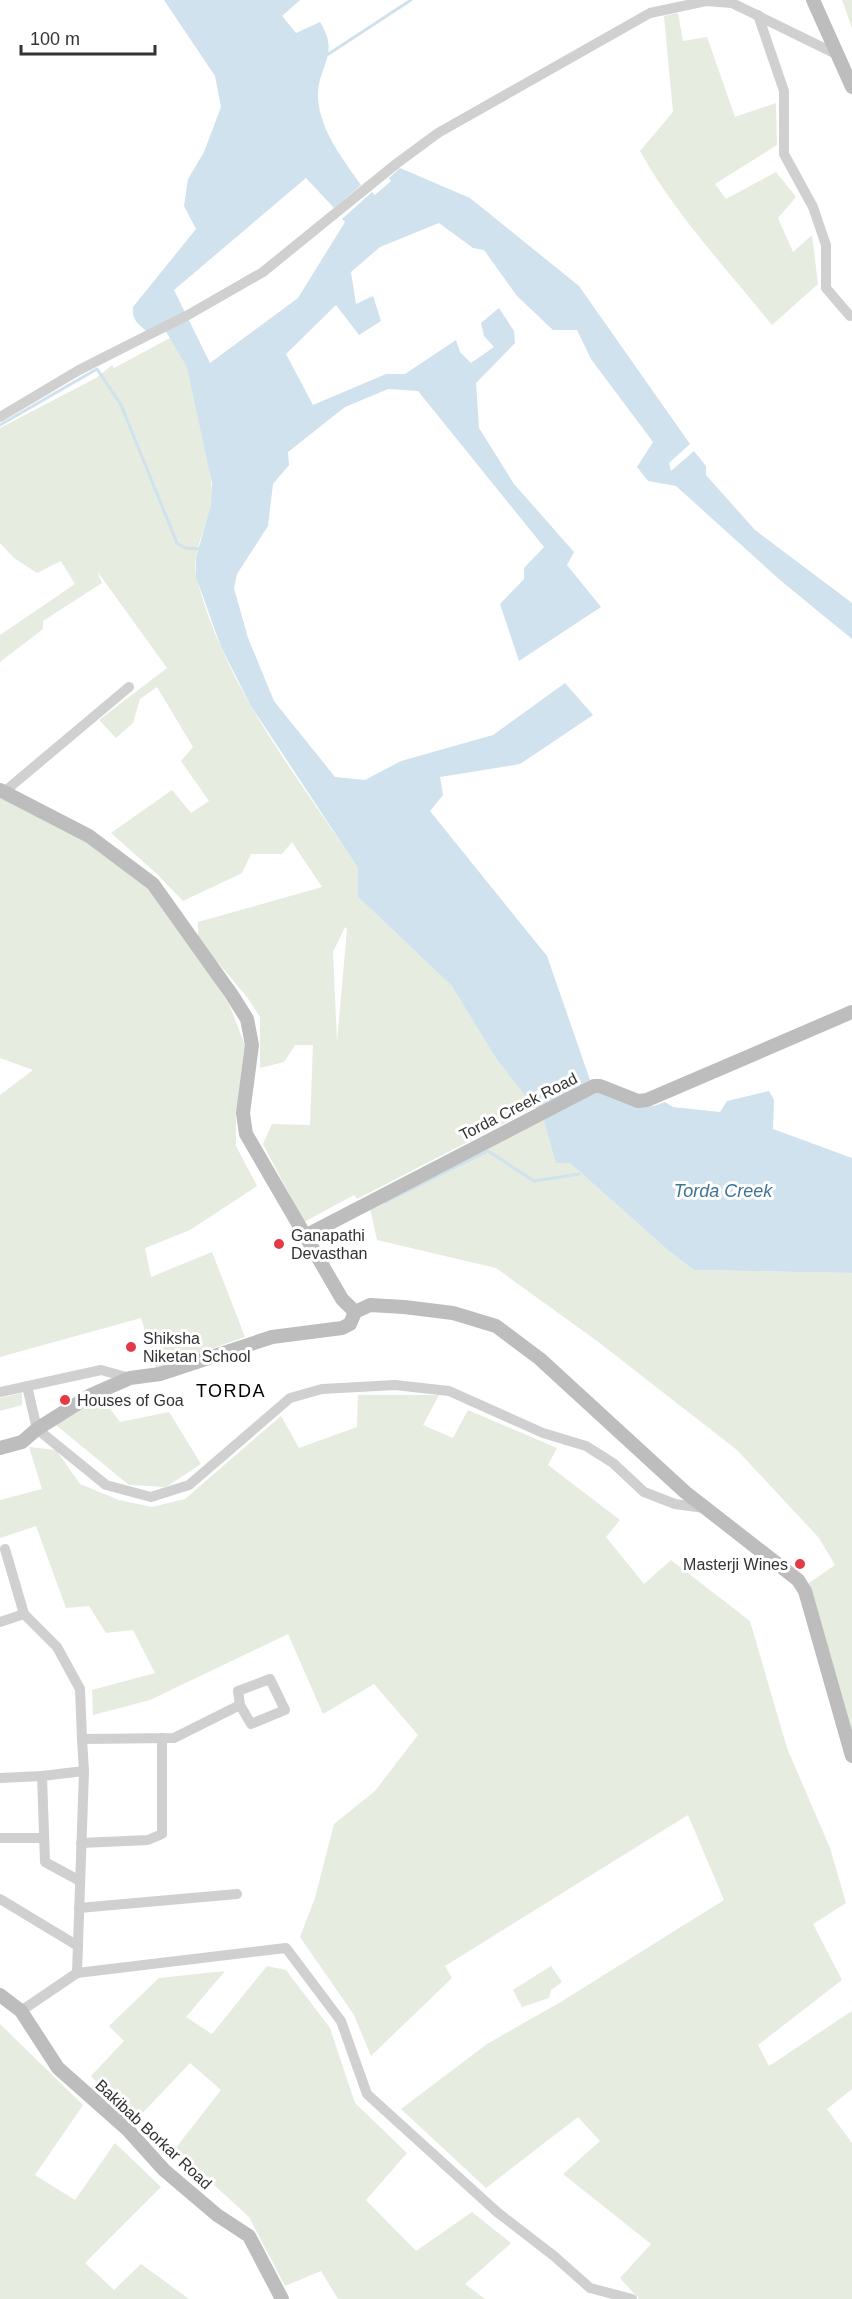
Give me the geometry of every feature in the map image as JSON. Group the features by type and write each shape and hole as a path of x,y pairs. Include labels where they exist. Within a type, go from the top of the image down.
{"street":[{"path":"813,0 852,87"},
{"path":"0,417 79,370 188,315 263,272 396,164 438,133 650,13 706,1 732,3 836,54"},
{"path":"758,15 784,91 784,154 813,207 826,245 826,288 850,316"},
{"path":"129,687 2,791 89,836 153,884 232,995 247,1019 252,1045 243,1113 246,1134 342,1299 355,1312"},
{"name":"Torda Creek Road","path":"305,1236 576,1094 600,1086 638,1101 647,1100 852,1012"},
{"path":"0,1448 22,1442 37,1429 92,1395 130,1378 160,1374 272,1337 342,1328 350,1324 355,1312 370,1305 453,1313 496,1326 540,1359 704,1508 798,1580 805,1590 852,1756"},
{"path":"0,1392 101,1370 130,1378"},
{"path":"27,1386 37,1429 106,1485 151,1497 189,1485 290,1398 322,1389 395,1385 449,1391 543,1433 586,1446 614,1463 644,1492 675,1504 704,1508"},
{"path":"5,1549 24,1614 57,1647 80,1689 84,1771 77,1973"},
{"path":"0,1622 24,1614"},
{"path":"270,1679 285,1710 252,1724 240,1705 238,1691 270,1679"},
{"path":"82,1739 174,1738 240,1705"},
{"path":"81,1843 148,1840 162,1834 162,1738"},
{"path":"0,1778 84,1771"},
{"path":"42,1776 45,1862 80,1881"},
{"path":"0,1838 44,1838"},
{"path":"79,1908 237,1894"},
{"path":"0,1899 78,1946"},
{"path":"21,2011 77,1973 286,1947 341,2021 367,2094 497,2212 554,2256 590,2288 632,2299"},
{"name":"Bakibab Borkar Road","path":"0,1995 21,2011 58,2068 128,2130 164,2170 217,2215 249,2236 282,2299"}],"shaded area":[{"path":"842,0 852,0 852,28"},
{"path":"678,13 683,41 707,37 735,117 776,103 777,145 715,184 726,199 776,172 796,197 778,218 793,252 812,235 818,284 772,325 685,219 640,151 673,112 664,16"},
{"path":"170,338 183,357 200,417 212,492 209,513 197,550 195,569 209,618 225,656 265,730 358,868 358,897 451,985 497,1060 536,1107 357,1199 354,1195 304,1222 263,1144 272,1124 310,1125 313,1045 295,1045 284,1062 260,1068 260,1017 247,997 198,939 198,922 322,887 292,842 282,854 251,854 242,873 183,901 111,833 172,790 191,813 209,801 181,761 193,747 157,687 140,699 133,723 116,738 99,720 167,668 97,571 102,583 43,621 43,629 0,662 0,635 75,584 61,561 37,573 14,558 0,543 0,428 96,378 112,365 114,368","holes":["345,927 347,929 337,1042 333,952"]},
{"path":"0,798 83,840 149,884 229,1004 247,1050 236,1118 236,1146 257,1186 190,1230 145,1248 151,1277 212,1252 245,1337 156,1368 141,1318 0,1357 0,1095 33,1070 0,1058"},
{"path":"543,1117 570,1163 670,1252 694,1270 852,1273 852,1753 809,1583 835,1565 819,1538 737,1450 597,1341 496,1268 377,1240 370,1208"},
{"path":"22,1393 22,1405 0,1411 0,1398"},
{"path":"358,1395 439,1395 423,1425 453,1438 468,1410 557,1448 548,1465 620,1520 606,1537 644,1584 671,1560 750,1621 787,1748 830,1848 846,1903 813,1924 842,1980 758,2045 769,2066 852,2011 852,2089 827,2109 852,2143 852,2299 639,2299 620,2278 651,2244 563,2174 600,2141 578,2117 486,2188 401,2109 487,2044 559,2003 724,1900 688,1815 445,1966 452,1978 371,2056 354,2015 300,1937 315,1898 334,1824 375,1791 418,1735 374,1684 323,1714 288,1634 150,1700 93,1715 92,1690 155,1673 133,1630 106,1633 89,1606 66,1608 36,1526 0,1538 0,1500 42,1489 29,1447 56,1450 80,1484 119,1500 152,1507 185,1499 281,1416 299,1448 357,1427"},
{"path":"102,1398 120,1422 169,1412 201,1464 166,1487 129,1485 51,1421"},
{"path":"267,1966 286,1970 330,2028 355,2103 407,2153 366,2200 416,2251 472,2212 511,2243 465,2284 485,2299 338,2299 321,2271 285,2286 249,2217 175,2149 221,2090 190,2063 134,2122 91,2076 124,2041 109,2026 159,1978 225,1971 186,2017 212,2034"},
{"path":"551,1966 562,1982 551,1990 549,1998 522,2007 513,1990"},
{"path":"0,2024 83,2105 35,2175 75,2200 115,2143 161,2187 85,2263 114,2290 141,2264 189,2299 0,2299"}],"water":[{"name":"Torda Creek","path":"164,0 300,0 282,16 296,33 320,22 326,33 328,52 319,87 320,110 323,122 340,155 361,185 334,208 306,178 174,290 210,363 298,298 345,222 342,219 372,192 375,195 391,181 389,178 400,168 470,198 579,286 690,444 669,463 671,471 694,451 706,466 706,475 755,530 852,603 852,639 780,580 676,486 648,481 637,467 653,442 591,359 577,330 553,330 517,296 484,250 473,248 439,223 380,247 351,272 356,304 373,296 381,321 359,335 336,305 286,354 313,405 386,374 405,374 456,340 460,352 471,363 494,347 484,336 481,323 499,308 514,331 515,343 476,383 479,428 514,484 574,552 567,565 601,607 519,661 500,604 524,579 524,568 544,547 418,391 388,389 345,407 288,452 289,465 273,484 268,526 237,574 234,588 248,638 274,701 335,777 365,780 401,761 493,735 565,683 593,715 520,764 440,777 443,795 430,811 547,956 590,1080 572,1091 601,1091 637,1107 653,1106 665,1102 673,1107 720,1112 727,1101 769,1091 774,1100 773,1129 852,1158 852,1273 694,1270 670,1252 570,1163 556,1163 543,1117 497,1060 451,985 358,897 358,868 251,706 221,647 196,577 196,557 211,505 212,483 187,367 162,325 146,331 133,315 133,307 196,229 184,206 188,179 204,152 221,107 215,76"}],"waterway":[{"path":"327,55 411,0"},
{"path":"0,425 97,369 121,405 177,543 185,548 200,549"},
{"path":"385,1202 488,1151 534,1181 579,1174"}],"place":[{"name":"Ganapathi Devasthan","path":"279,1244"},
{"name":"Shiksha Niketan School","path":"131,1347"},
{"name":"Houses of Goa","path":"65,1400"},
{"name":"Masterji Wines","path":"800,1564"}],"district":[{"name":"TORDA","path":"231,1391"}]}
